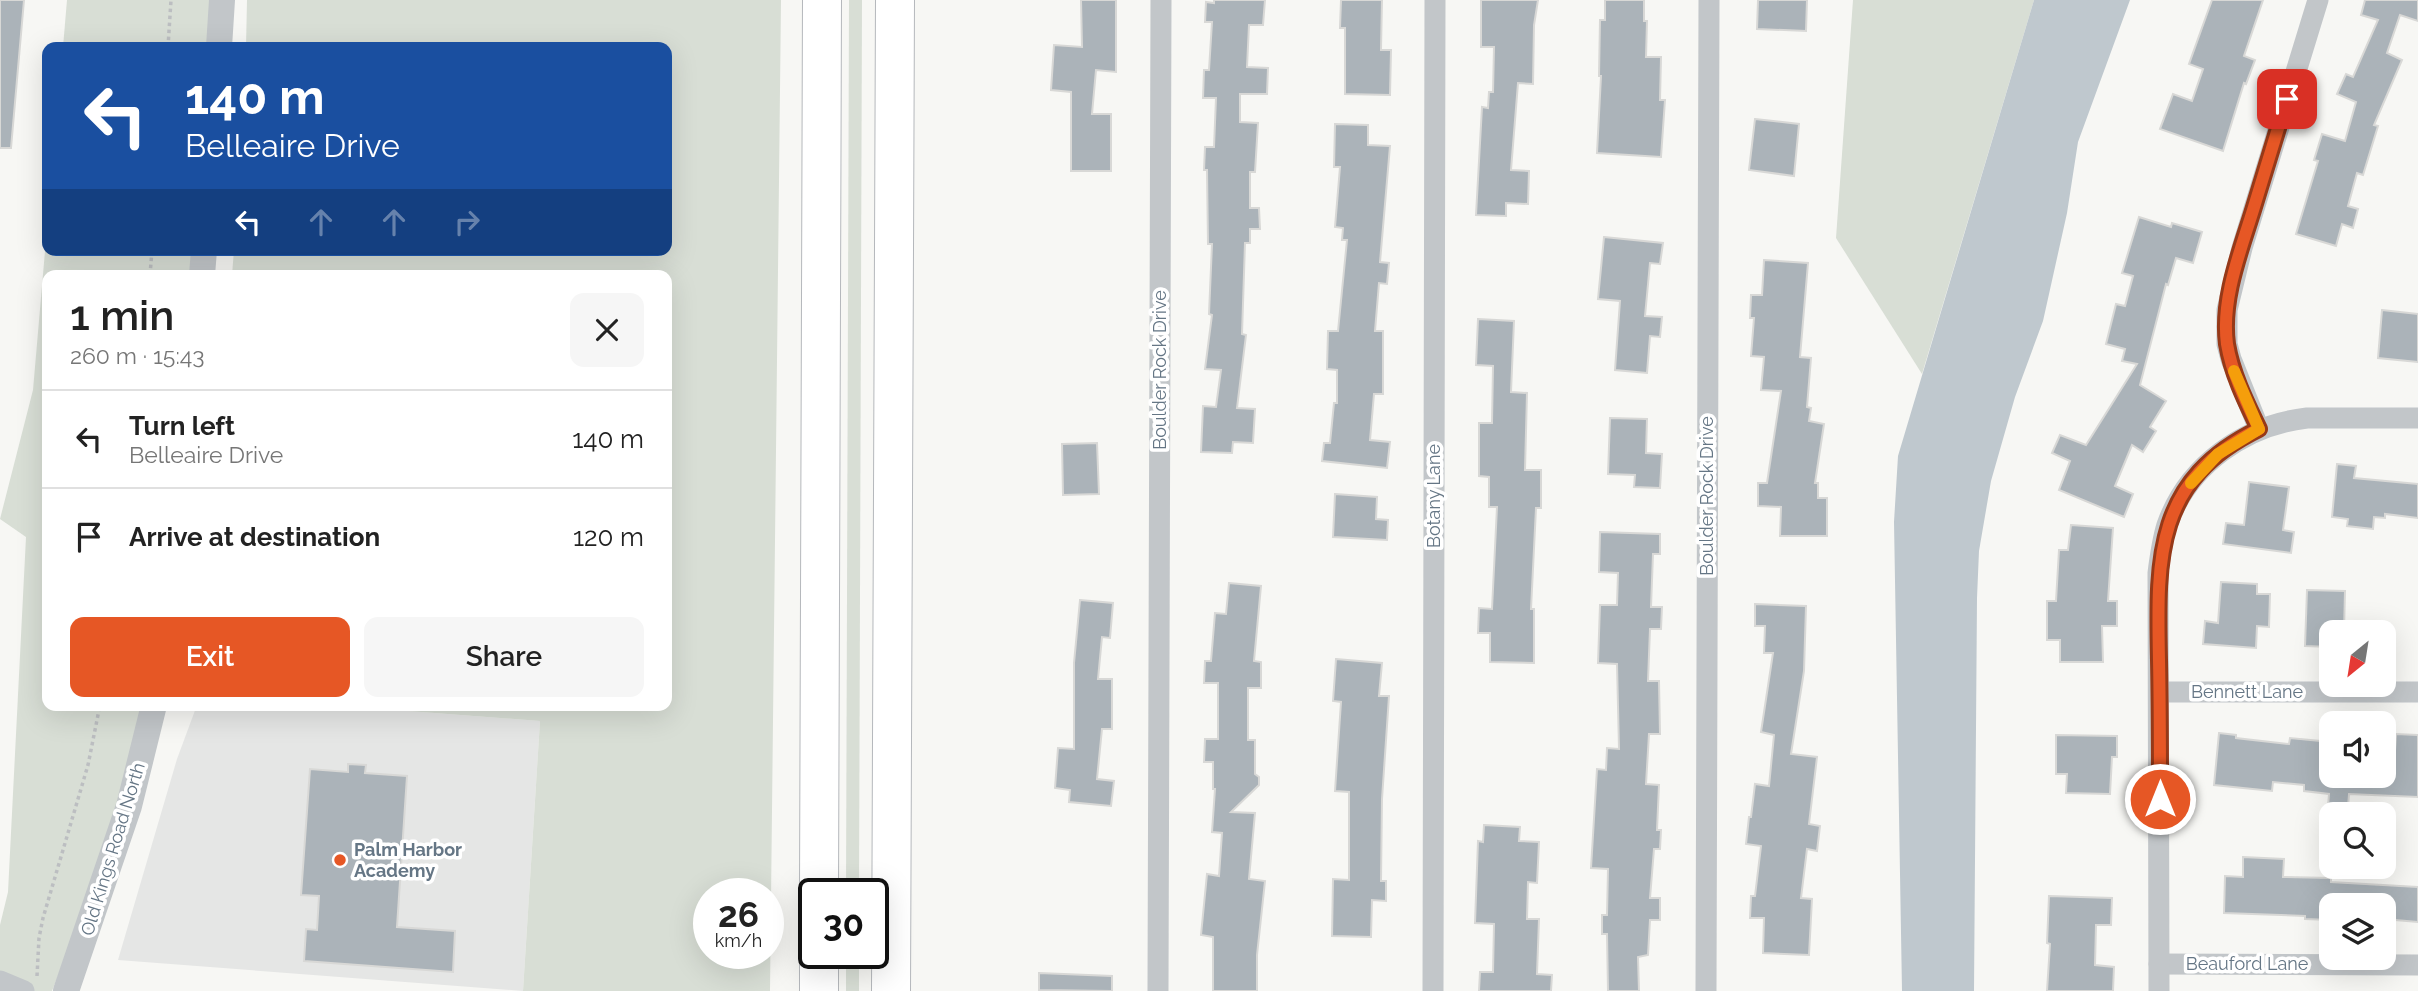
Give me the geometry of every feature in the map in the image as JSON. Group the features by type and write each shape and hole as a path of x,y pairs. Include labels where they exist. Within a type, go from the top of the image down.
{"highway":[{"path":"819,878 822,0"},
{"path":"891,991 895,0"},
{"path":"818,991 819,969"}],"street":[{"path":"219,42 222,0"},
{"name":"Boulder Rock Drive","path":"1158,991 1161,0"},
{"name":"Botany Lane","path":"1433,991 1435,0"},
{"name":"Boulder Rock Drive","path":"1706,991 1709,0"},
{"path":"2259,429 2241,390 2231,359 2227,310 2238,261 2318,0"},
{"path":"2159,991 2158,573 2167,525 2176,505 2203,467 2232,444 2259,429 2306,418 2418,418"},
{"name":"Bennett Lane","path":"2159,692 2418,692"},
{"name":"Old Kings Road North","path":"66,991 129,806 153,711"},
{"name":"Beauford Lane","path":"2159,964 2418,965"},
{"path":"0,981 24,991"}],"path":[{"path":"168,42 172,0"},
{"path":"38,972 39,938 43,918 88,765 99,711"}],"shaded area":[{"path":"67,0 212,0 208,42 63,42"},
{"path":"247,0 781,0 771,878 693,878 693,969 770,969 770,991 523,991 540,721 408,711 672,711 672,270 232,270 234,256 672,256 672,42 246,42"},
{"path":"849,0 862,0 859,878 846,878"},
{"path":"1853,0 2034,0 1922,374 1836,238"},
{"path":"2034,0 2130,0 2078,142 2067,213 2043,321 2015,397 1991,481 1979,551 1974,991 1902,991 1894,522 1898,456"},
{"path":"45,256 193,256 191,270 43,270"},
{"path":"42,286 42,711 143,711 123,791 52,991 0,991 0,925 8,892 26,537 0,519 33,390"},
{"name":"Palm Harbor Academy","path":"195,711 408,711 540,721 523,991 118,960 177,759"},
{"path":"846,969 859,969 859,991 846,991"}],"building":[{"path":"0,0 24,0 11,148 0,148"},
{"path":"1081,0 1116,0 1116,72 1096,70 1092,114 1111,114 1111,171 1071,171 1071,92 1051,90 1054,45 1082,47"},
{"path":"1214,0 1265,0 1263,25 1249,25 1247,67 1268,68 1267,94 1240,94 1240,122 1258,123 1255,172 1250,172 1250,208 1259,208 1260,229 1250,229 1250,243 1245,243 1242,334 1246,335 1237,408 1255,409 1253,443 1233,442 1232,453 1201,452 1203,406 1216,407 1221,370 1205,369 1212,315 1209,314 1212,244 1208,244 1207,170 1204,170 1205,147 1214,147 1216,98 1203,98 1204,70 1209,70 1212,22 1205,22 1206,2 1214,3"},
{"path":"1341,0 1382,0 1381,50 1391,50 1390,95 1345,94 1345,28 1340,28"},
{"path":"1481,0 1538,0 1534,25 1533,84 1518,83 1511,170 1529,171 1528,204 1506,203 1506,216 1476,215 1482,107 1488,108 1489,92 1493,92 1494,47 1481,47"},
{"path":"1605,0 1644,0 1644,21 1647,21 1646,57 1661,57 1660,100 1665,100 1661,157 1597,153 1601,76 1600,20 1605,20"},
{"path":"1758,0 1807,0 1806,31 1757,29"},
{"path":"2212,0 2263,0 2244,56 2255,60 2246,84 2244,83 2223,151 2160,129 2173,94 2192,101 2203,69 2189,64"},
{"path":"2365,0 2418,0 2418,21 2400,15 2387,53 2402,60 2374,125 2378,126 2363,175 2357,173 2348,206 2358,209 2353,228 2342,224 2336,246 2296,234 2318,161 2314,160 2322,134 2345,141 2356,102 2337,94 2346,74 2353,77 2378,20 2361,15"},
{"path":"1755,119 1799,124 1794,176 1749,170"},
{"path":"1335,124 1368,125 1368,145 1390,146 1380,262 1389,263 1387,284 1379,283 1375,331 1383,331 1383,394 1374,394 1370,440 1390,442 1387,468 1322,461 1324,443 1330,443 1334,403 1337,403 1337,370 1327,369 1328,331 1338,331 1347,240 1342,240 1343,228 1335,227 1340,167 1334,167"},
{"path":"2139,217 2171,227 2172,223 2202,232 2193,263 2176,258 2168,285 2166,284 2140,385 2166,401 2150,427 2156,431 2143,452 2132,445 2115,486 2133,494 2124,517 2059,490 2070,461 2052,453 2060,435 2086,445 2137,364 2122,361 2125,349 2106,344 2116,304 2125,306 2133,276 2122,273"},
{"path":"1604,237 1663,243 1660,264 1650,263 1645,316 1662,317 1660,337 1650,336 1647,373 1615,370 1620,301 1598,299"},
{"path":"1764,260 1808,263 1800,357 1811,358 1807,407 1811,408 1809,421 1824,424 1815,483 1818,483 1818,498 1827,498 1827,536 1780,536 1781,507 1758,506 1758,483 1767,483 1781,391 1761,390 1764,357 1751,356 1754,318 1750,318 1751,295 1762,295"},
{"path":"2382,310 2418,314 2418,362 2378,358"},
{"path":"1478,319 1514,321 1511,392 1527,393 1525,470 1541,470 1541,508 1536,508 1531,609 1534,609 1534,663 1490,662 1490,633 1478,633 1479,608 1492,609 1497,507 1489,507 1489,477 1479,476 1479,423 1492,423 1493,366 1476,365"},
{"path":"1610,418 1647,419 1646,453 1662,454 1660,488 1634,487 1635,475 1608,474"},
{"path":"1097,443 1099,494 1063,495 1062,444"},
{"path":"2337,464 2356,466 2354,478 2418,484 2418,518 2385,514 2385,518 2374,517 2373,529 2347,526 2348,519 2332,517"},
{"path":"2249,482 2289,487 2283,530 2294,532 2291,553 2223,544 2226,523 2244,525"},
{"path":"1335,494 1377,497 1376,519 1388,520 1387,540 1333,537"},
{"path":"2071,525 2113,528 2108,601 2117,601 2117,626 2102,626 2103,662 2060,662 2060,640 2047,640 2047,601 2056,601 2059,550 2068,550"},
{"path":"1600,532 1660,534 1660,554 1653,554 1651,607 1662,607 1661,629 1650,629 1648,681 1659,681 1660,734 1649,734 1646,784 1659,785 1657,830 1661,830 1660,849 1654,849 1650,898 1660,898 1660,920 1650,920 1648,955 1638,957 1639,991 1608,991 1607,934 1602,934 1602,915 1607,915 1608,869 1591,868 1597,769 1606,770 1607,748 1619,749 1617,664 1598,663 1600,605 1617,605 1618,573 1599,572"},
{"path":"2221,582 2257,584 2257,594 2270,594 2269,627 2257,626 2256,648 2203,644 2205,621 2218,623"},
{"path":"1229,583 1261,586 1254,661 1261,662 1261,688 1248,688 1248,740 1255,740 1255,774 1259,777 1259,785 1231,812 1255,813 1249,879 1265,881 1257,955 1257,991 1213,991 1213,937 1201,935 1207,874 1219,876 1222,833 1212,832 1215,789 1213,762 1204,762 1205,739 1218,739 1218,683 1204,683 1205,661 1211,661 1215,613 1226,614"},
{"path":"2307,590 2345,591 2344,620 2319,620 2319,647 2305,646"},
{"path":"1080,600 1113,603 1110,638 1102,637 1098,679 1112,679 1112,729 1102,729 1097,779 1114,781 1111,806 1069,802 1070,790 1055,788 1058,748 1074,749 1074,663"},
{"path":"1755,604 1806,606 1804,671 1791,754 1817,757 1809,824 1820,826 1817,851 1807,849 1801,898 1812,899 1809,955 1763,953 1764,918 1750,918 1751,896 1755,896 1761,846 1746,844 1749,817 1755,784 1769,786 1774,735 1761,732 1773,653 1764,653 1765,626 1755,626"},
{"path":"1336,659 1382,663 1379,696 1389,696 1382,799 1381,881 1386,881 1386,901 1372,900 1371,937 1332,936 1333,879 1349,880 1349,792 1335,791 1341,702 1333,701"},
{"path":"2219,733 2236,735 2236,738 2289,744 2290,738 2319,741 2319,788 2396,788 2396,734 2418,735 2418,797 2349,794 2348,802 2328,802 2329,794 2304,791 2304,785 2273,782 2272,791 2214,785"},
{"path":"2056,735 2117,736 2117,757 2112,757 2110,794 2066,793 2067,774 2056,774"},
{"path":"348,764 366,765 365,773 407,776 397,927 455,931 453,972 304,961 306,929 317,930 319,896 301,895 310,769 348,772"},
{"path":"1484,825 1520,827 1519,841 1539,842 1537,883 1528,882 1527,919 1539,919 1537,974 1552,975 1551,991 1479,991 1480,972 1493,972 1494,924 1475,923 1478,841 1483,842"},
{"path":"2243,857 2284,859 2283,877 2418,887 2418,922 2396,920 2396,893 2319,893 2319,920 2305,919 2305,916 2224,913 2225,876 2243,877"},
{"path":"2049,896 2112,898 2111,925 2096,925 2095,965 2114,967 2113,991 2047,991"},
{"path":"1039,973 1112,976 1112,991 1039,990"}],"slow traffic":[{"path":"2191,483 2203,467 2218,454 2259,429 2234,371"}],"place":[{"name":"Palm Harbor Academy","path":"340,860"}],"route":[{"path":"2160,799 2158,573 2161,552 2167,525 2176,505 2203,467 2232,444 2259,429 2241,390 2231,359 2227,344 2227,310 2234,274 2287,99"}]}
